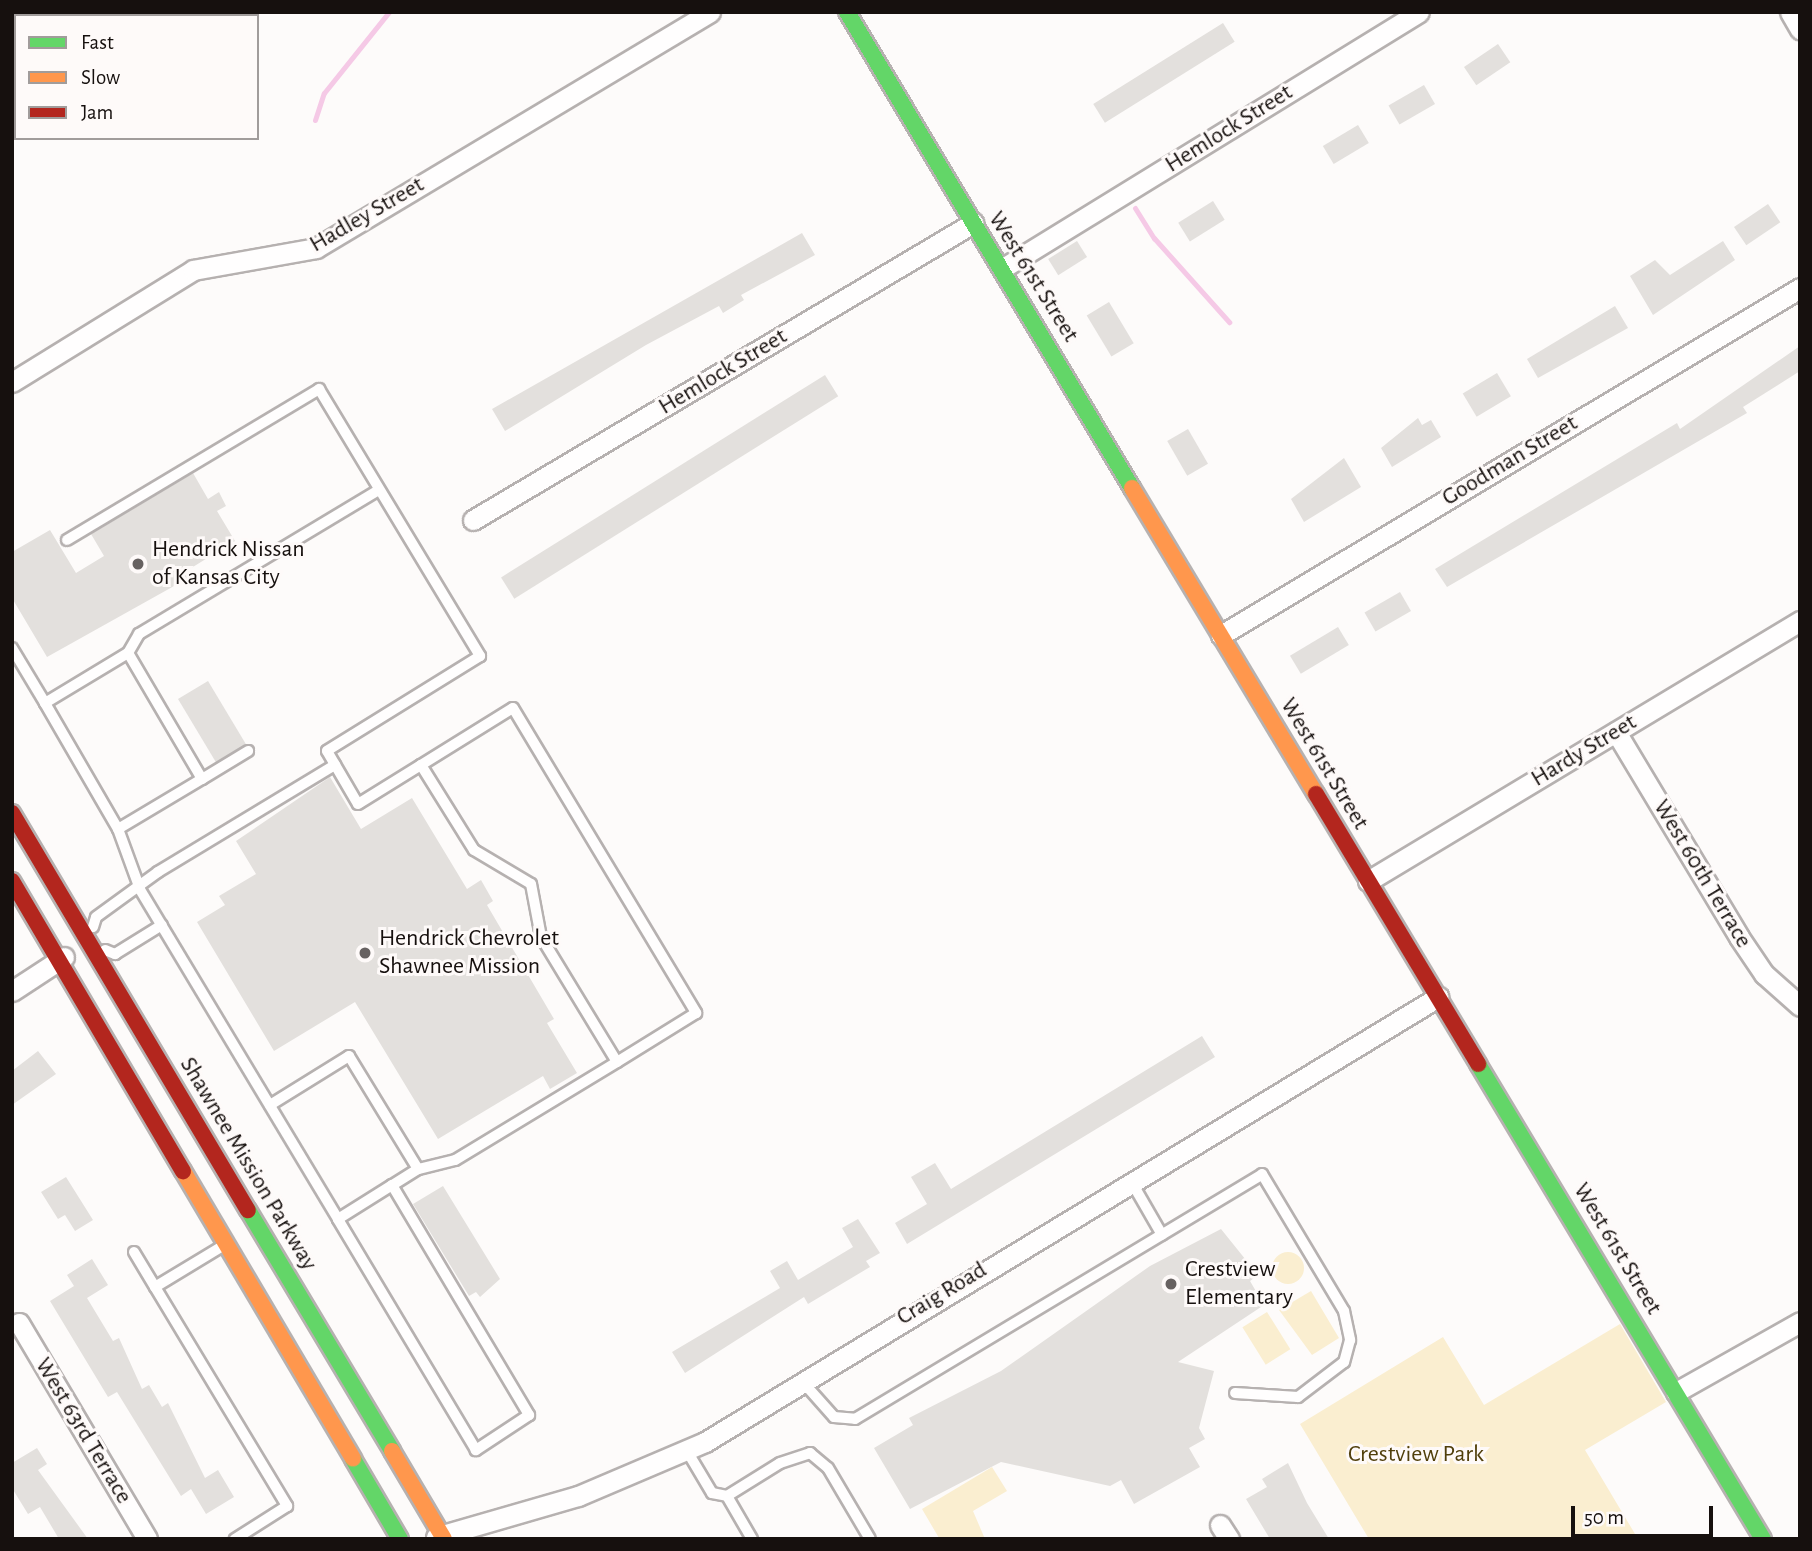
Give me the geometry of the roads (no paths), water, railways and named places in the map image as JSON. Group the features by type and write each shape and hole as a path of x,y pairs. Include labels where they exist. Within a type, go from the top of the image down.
{"main road":[{"name":"West 61st Street","path":"847,12 1763,1539"},
{"name":"Shawnee Mission Parkway","path":"12,813 437,1538"},
{"path":"12,881 400,1539"}],"street":[{"name":"Hadley Street","path":"12,382 193,270 316,248 710,12"},
{"name":"Hemlock Street","path":"1003,268 1419,12"},
{"path":"1790,12 1800,29"},
{"name":"Hemlock Street","path":"473,520 972,223"},
{"name":"Goodman Street","path":"1222,635 1800,288"},
{"name":"Hardy Street","path":"1368,881 1800,621"},
{"name":"West 60th Terrace","path":"1616,732 1739,937 1764,974 1800,1006"},
{"path":"12,991 90,943"},
{"name":"Craig Road","path":"437,1538 578,1496 687,1451 1438,997"},
{"path":"1676,1392 1800,1322"},
{"name":"West 63rd Terrace","path":"19,1323 148,1539"}],"lane":[{"path":"67,540 319,389 480,656 327,751 358,804 513,708 696,1013 455,1160 418,1169 338,1219"},
{"path":"45,703 128,653 139,634 380,490"},
{"path":"12,648 118,829 140,889 476,1450 529,1415 392,1185"},
{"path":"128,653 202,779"},
{"path":"118,829 248,751"},
{"path":"162,925 115,954 90,943 96,917 335,765"},
{"path":"421,765 474,849 531,884 541,937 617,1062"},
{"path":"270,1105 349,1056 418,1169"},
{"path":"801,1381 834,1417 855,1419 1262,1174 1344,1311 1350,1340 1344,1362 1329,1378 1298,1397 1235,1393"},
{"path":"1131,1181 1162,1235"},
{"path":"155,1287 227,1243"},
{"path":"134,1252 287,1506 235,1539"},
{"path":"687,1451 712,1493 727,1496 780,1462 810,1453 828,1468 870,1539"},
{"path":"727,1496 752,1539"}],"waterway":[{"path":"315,120 324,93 389,12"},
{"path":"1135,208 1154,238 1229,322"}],"place":[{"name":"Hendrick Nissan of Kansas City","path":"138,564"},
{"name":"Hendrick Chevrolet Shawnee Mission","path":"365,953"},
{"name":"Crestview Elementary","path":"1171,1284"}],"park label":[{"name":"Crestview Park","path":"1416,1455"}]}
